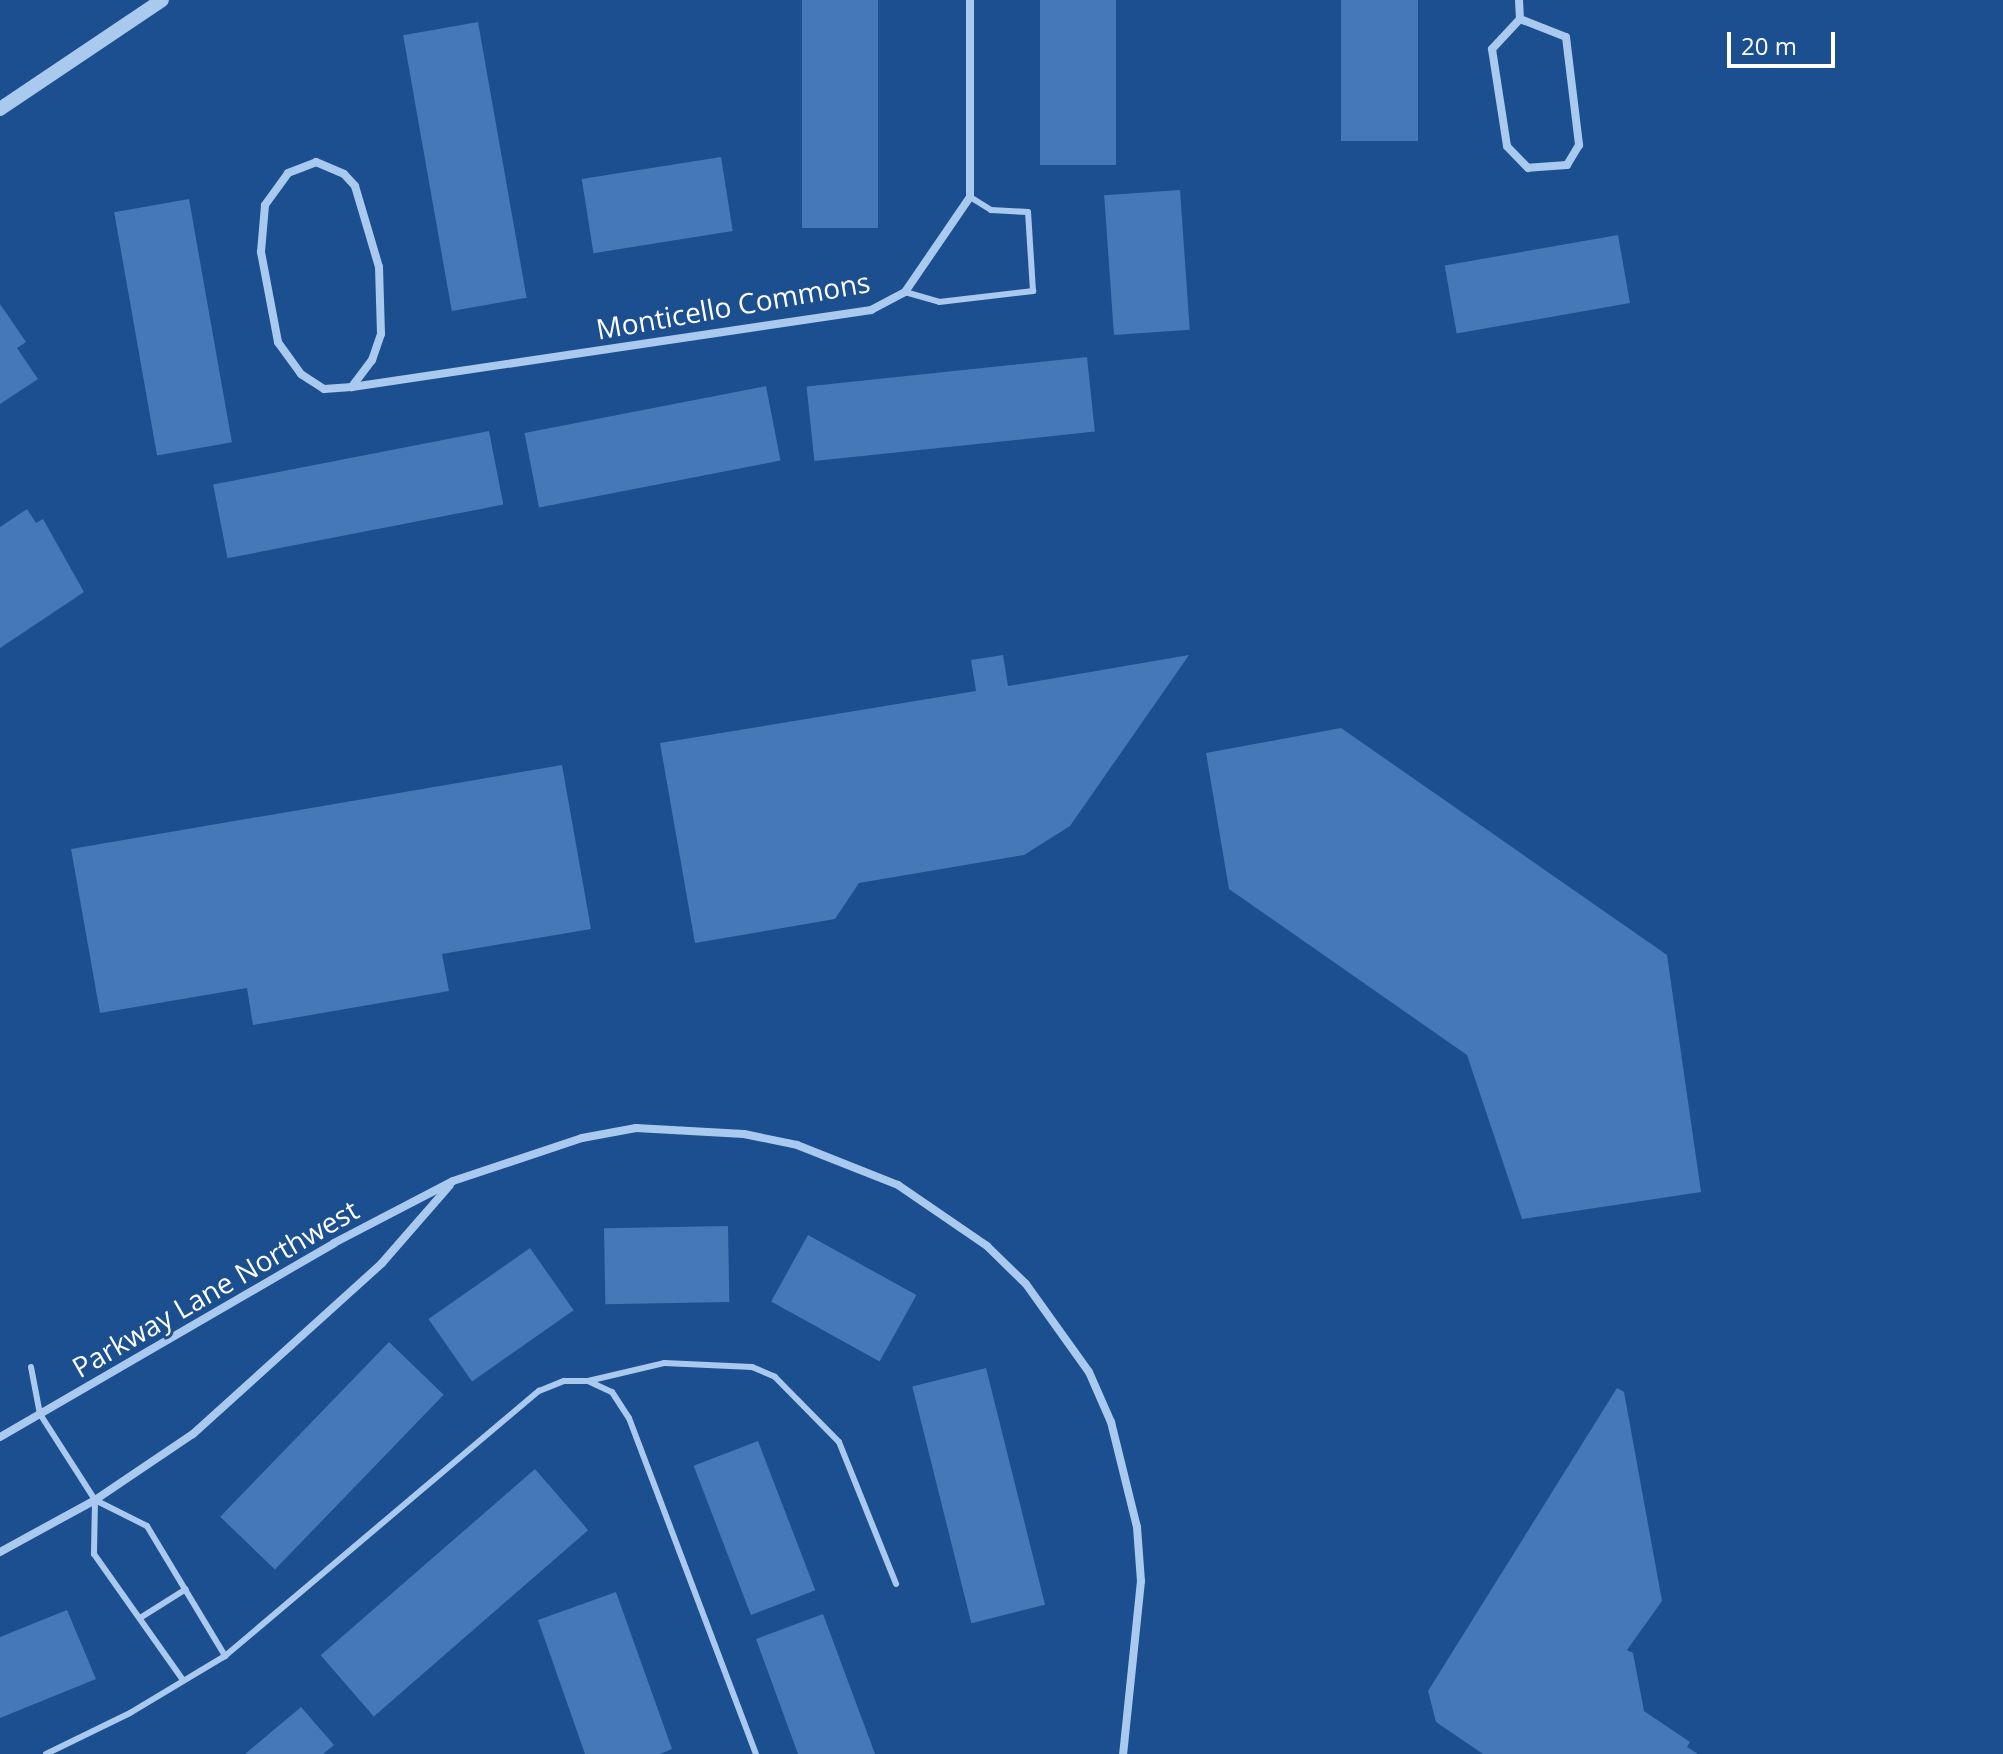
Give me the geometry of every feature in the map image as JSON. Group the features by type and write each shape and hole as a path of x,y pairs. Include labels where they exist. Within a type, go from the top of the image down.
{"street":[{"path":"0,109 162,0"},
{"path":"970,0 970,197"},
{"path":"1519,0 1520,19 1492,49 1507,146 1528,168 1567,165 1579,145 1566,37 1520,19"},
{"name":"Monticello Commons","path":"352,387 372,360 381,334 379,267 355,186 344,174 316,162 288,173 265,205 261,252 278,342 301,374 324,389 352,387 871,310 905,292 970,197"},
{"name":"Parkway Lane Northwest","path":"0,1437 334,1243 453,1181 582,1138 636,1128 744,1134 810,1149 898,1185 987,1246 1026,1284 1089,1372 1127,1474 1141,1581 1123,1754"},
{"name":"Parkway Lane Northwest","path":"0,1552 95,1500 193,1434 382,1263 453,1181"}],"lane":[{"path":"905,292 939,302 1033,291 1028,212 991,210 970,197"},
{"path":"46,1754 130,1713 225,1656 317,1584 539,1391 564,1381 588,1381 664,1363 752,1367 775,1377 839,1442 896,1584"},
{"path":"31,1367 40,1414 95,1500 147,1526 225,1656"},
{"path":"588,1381 612,1392 629,1418 756,1754"},
{"path":"95,1500 94,1554 183,1680"},
{"path":"140,1618 186,1589"}],"building":[{"path":"802,0 878,0 878,228 802,228"},
{"path":"1040,0 1116,0 1116,165 1040,165"},
{"path":"1341,0 1418,0 1418,141 1341,141"},
{"path":"478,22 527,298 452,311 403,35"},
{"path":"721,157 733,231 593,253 582,179"},
{"path":"1180,190 1190,330 1114,335 1104,195"},
{"path":"189,199 232,442 157,455 114,212"},
{"path":"1618,235 1630,303 1457,334 1445,266"},
{"path":"0,304 26,342 17,348 38,379 0,404"},
{"path":"1087,357 1095,432 814,461 807,386"},
{"path":"766,386 781,461 539,508 525,433"},
{"path":"489,431 503,505 227,558 213,485"},
{"path":"27,509 36,523 43,519 84,592 0,648 0,527"},
{"path":"1003,655 1008,686 1189,655 1070,826 1024,855 859,883 835,919 695,943 660,743 976,691 971,660"},
{"path":"1341,728 1667,955 1701,1192 1522,1219 1467,1055 1229,889 1206,753"},
{"path":"562,765 591,929 442,954 449,991 253,1025 247,988 100,1013 71,849"},
{"path":"728,1226 729,1302 605,1304 604,1228"},
{"path":"808,1235 916,1295 880,1362 771,1301"},
{"path":"530,1248 574,1310 472,1381 428,1319"},
{"path":"389,1342 444,1395 275,1570 220,1517"},
{"path":"986,1368 1045,1605 971,1623 912,1386"},
{"path":"1617,1388 1624,1392 1662,1601 1627,1650 1633,1653 1644,1711 1690,1742 1687,1747 1698,1754 1483,1754 1436,1722 1428,1691"},
{"path":"758,1441 815,1590 751,1615 694,1466"},
{"path":"535,1469 588,1530 374,1716 321,1655"},
{"path":"616,1592 672,1749 660,1754 585,1754 538,1620"},
{"path":"67,1610 96,1679 0,1718 0,1637"},
{"path":"823,1614 875,1754 798,1754 756,1639"},
{"path":"301,1707 334,1745 323,1754 245,1754"}]}
